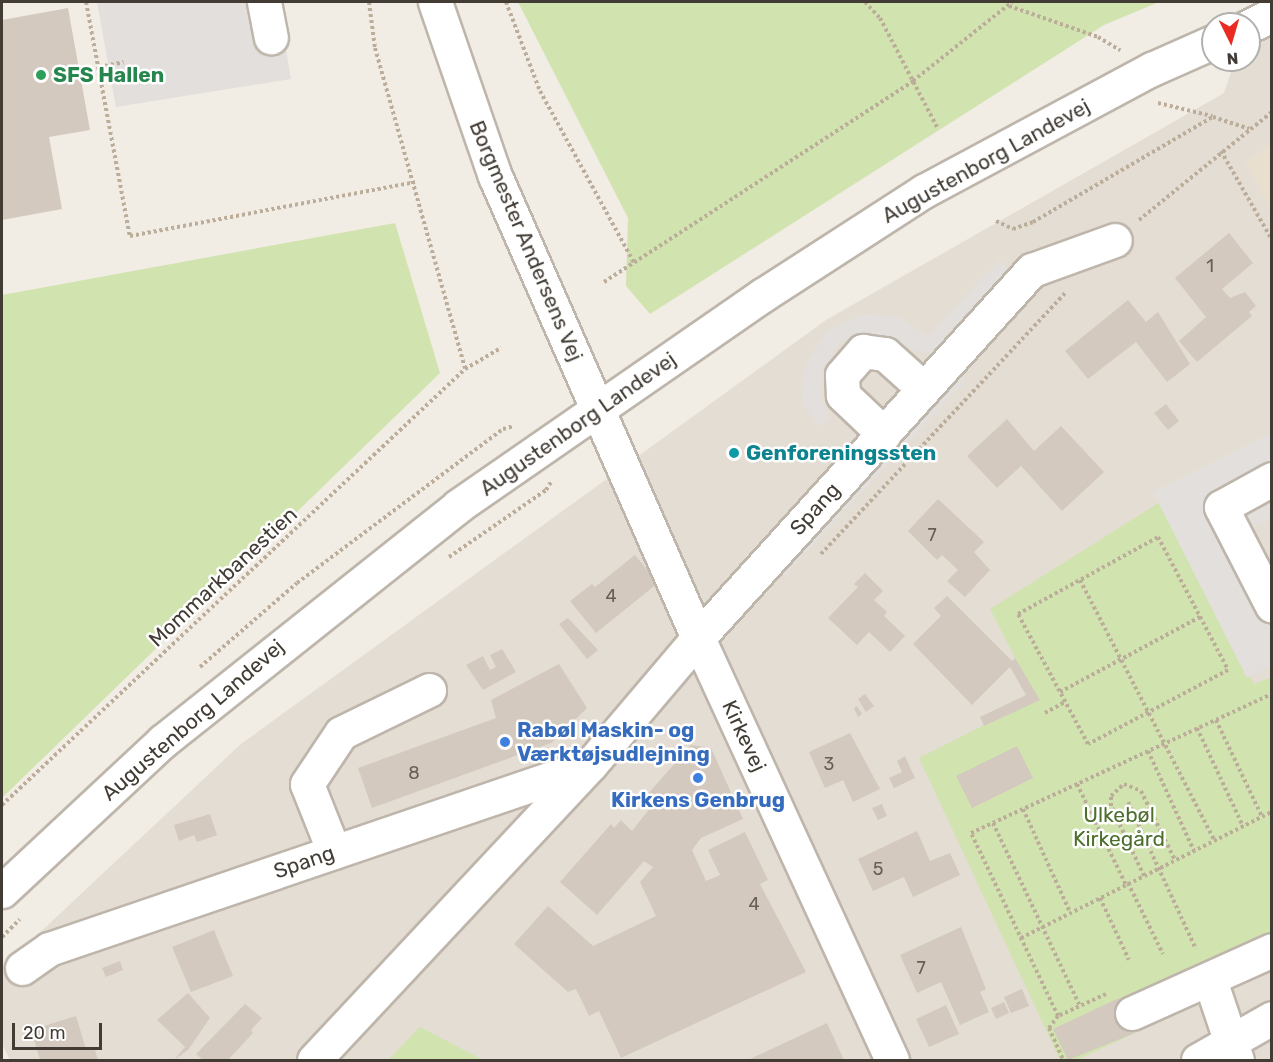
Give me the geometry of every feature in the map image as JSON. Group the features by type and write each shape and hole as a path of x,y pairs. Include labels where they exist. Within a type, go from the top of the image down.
{"street":[{"path":"264,2 271,37"},
{"name":"Borgmester Andersens Vej","path":"435,2 495,176 598,411"},
{"name":"Augustenborg Landevej","path":"2,891 163,741 304,625 458,506 762,295 924,191 1152,69 1201,47"},
{"name":"Spang","path":"314,1060 591,764 698,638 1032,270 1115,240"},
{"path":"884,434 843,395 842,375 863,351 885,354 924,389"},
{"name":"Kirkevej","path":"598,411 629,474 698,638 892,1060"},
{"path":"1272,478 1221,507 1272,606"},
{"path":"333,852 307,784 341,733 429,690"},
{"name":"Spang","path":"22,968 49,949 591,764"},
{"path":"1132,1013 1210,980 1272,950"},
{"path":"1210,980 1235,1052"},
{"path":"1197,1060 1235,1052 1272,1018"}],"path":[{"path":"86,2 130,237 415,182"},
{"path":"369,2 375,48 415,182 465,369"},
{"path":"506,2 540,91 634,263"},
{"path":"865,2 880,18 938,127"},
{"path":"604,282 913,81 1012,2"},
{"path":"1009,6 1098,37 1152,69"},
{"path":"99,67 124,62"},
{"path":"1156,103 1250,129"},
{"path":"1115,240 1221,151 1272,112"},
{"path":"996,221 1013,229 1033,222 1213,117"},
{"path":"1221,151 1272,240"},
{"path":"814,562 1075,283"},
{"name":"Mommarkbanestien","path":"2,805 465,369 501,348"},
{"path":"442,562 546,490 553,480"},
{"path":"1158,537 1228,670 1088,744 1018,614 1080,580 1158,537"},
{"path":"1080,580 1150,711 1214,840"},
{"path":"1060,692 1200,617"},
{"path":"1058,1016 971,833 1272,694"},
{"path":"1045,712 1065,702"},
{"path":"1216,720 1262,817"},
{"path":"1197,728 1243,826"},
{"path":"1148,751 1194,851"},
{"path":"1077,784 1163,954"},
{"path":"1144,876 1111,806 1111,796 1124,784 1141,791 1175,860"},
{"path":"1128,802 1210,980"},
{"path":"1023,809 1071,912"},
{"path":"1021,938 1272,812"},
{"path":"993,823 1080,1006"},
{"path":"1100,898 1128,960"},
{"path":"2,937 25,914"},
{"path":"1063,1060 1049,1028 1058,1016 1105,994 1124,996 1132,1013"}],"shaded area":[{"path":"97,2 278,2 291,79 116,107"},
{"path":"1254,2 1271,2 1271,1060 10,1060 2,1044 2,968 241,744 826,320 1224,93 1231,72 1261,72 1261,12 1251,12"},
{"path":"1271,143 1271,208 1245,163"},
{"path":"999,260 1020,283 953,358 912,350 891,337 866,335 840,343 823,368 820,394 829,419 818,427 802,401 805,365 827,331 864,314 901,318 928,337"},
{"path":"948,363 966,380 785,575 767,561"},
{"path":"1271,433 1271,518 1251,528 1271,570 1271,666 1247,678 1153,492"}],"green space":[{"path":"518,2 1159,2 1104,25 650,314 626,286 628,218"},
{"path":"395,223 440,373 2,798 2,295"},
{"name":"Ulkebøl Kirkegård","path":"1160,502 1254,684 1271,677 1271,970 1077,1060 1060,1060 919,758 1036,699 990,609"},
{"path":"420,1027 483,1060 388,1060"}],"building":[{"name":"SFS Hallen","path":"68,8 90,130 49,137 62,209 2,220 2,20"},
{"path":"1229,233 1253,263 1222,289 1230,298 1245,292 1256,306 1249,312 1252,316 1197,362 1179,341 1206,317 1175,278"},
{"path":"1128,300 1146,322 1158,312 1190,364 1167,382 1136,342 1088,379 1065,351"},
{"path":"1166,404 1179,421 1168,430 1154,413"},
{"path":"1007,419 1034,451 1061,426 1104,472 1062,511 1021,466 997,488 967,456"},
{"path":"938,499 984,542 974,552 990,570 965,597 947,581 958,570 942,555 937,560 908,531"},
{"path":"635,555 658,583 596,633 570,601 592,584 595,587"},
{"path":"865,573 883,591 874,600 887,612 884,616 905,636 890,652 869,632 857,645 828,618 858,587 854,584"},
{"path":"947,596 1012,661 1015,658 1040,700 984,726 980,717 1026,695 1010,667 972,705 913,644 941,616 934,608"},
{"path":"568,618 598,650 587,659 559,624"},
{"path":"502,649 516,672 483,690 466,665 483,656 490,670 496,667 490,655"},
{"path":"559,664 587,708 551,743 372,808 358,768 496,718 491,700"},
{"path":"865,694 874,706 866,712 858,699"},
{"path":"857,706 862,714 858,717 854,708"},
{"path":"850,733 880,789 853,802 843,780 825,788 809,752"},
{"path":"691,745 711,748 743,819 701,838 692,850 706,881 720,875 708,850 745,832 768,880 760,884 806,972 621,1058 599,1011 589,1016 576,989 568,992 514,944 548,906 593,946 656,916 640,882 653,867 644,861 597,915 560,882 611,824 614,828 621,820 632,831 654,803 646,796"},
{"path":"1017,746 1033,778 972,808 956,776"},
{"path":"905,756 915,778 894,788 889,778 902,772 897,761"},
{"path":"882,804 887,816 878,820 872,808"},
{"path":"210,814 217,835 197,842 194,835 179,841 174,825"},
{"path":"917,831 930,861 950,853 960,875 913,897 904,877 873,891 858,859"},
{"path":"961,927 986,989 980,992 989,1012 960,1025 941,982 917,993 900,955"},
{"path":"214,930 233,976 191,992 172,947"},
{"path":"120,961 123,970 106,977 102,968"},
{"path":"1022,989 1029,1006 1011,1013 1004,997"},
{"path":"188,993 210,1018 188,1050 174,1060 185,1047 157,1020"},
{"path":"1119,998 1135,1033 1068,1060 1053,1029"},
{"path":"1004,1002 1009,1013 996,1019 991,1008"},
{"path":"245,1004 262,1018 251,1030 253,1033 228,1060 203,1060 196,1054"},
{"path":"946,1005 959,1034 929,1047 916,1019"},
{"path":"76,1016 86,1049 94,1047 98,1060 40,1060 31,1030"},
{"path":"827,1023 844,1060 748,1060"}],"place":[{"name":"SFS Hallen","path":"41,75"},
{"name":"Genforeningssten","path":"734,453"},
{"name":"Rabøl Maskin- og Værktøjsudlejning","path":"505,742"},
{"name":"Kirkens Genbrug","path":"698,778"}]}
